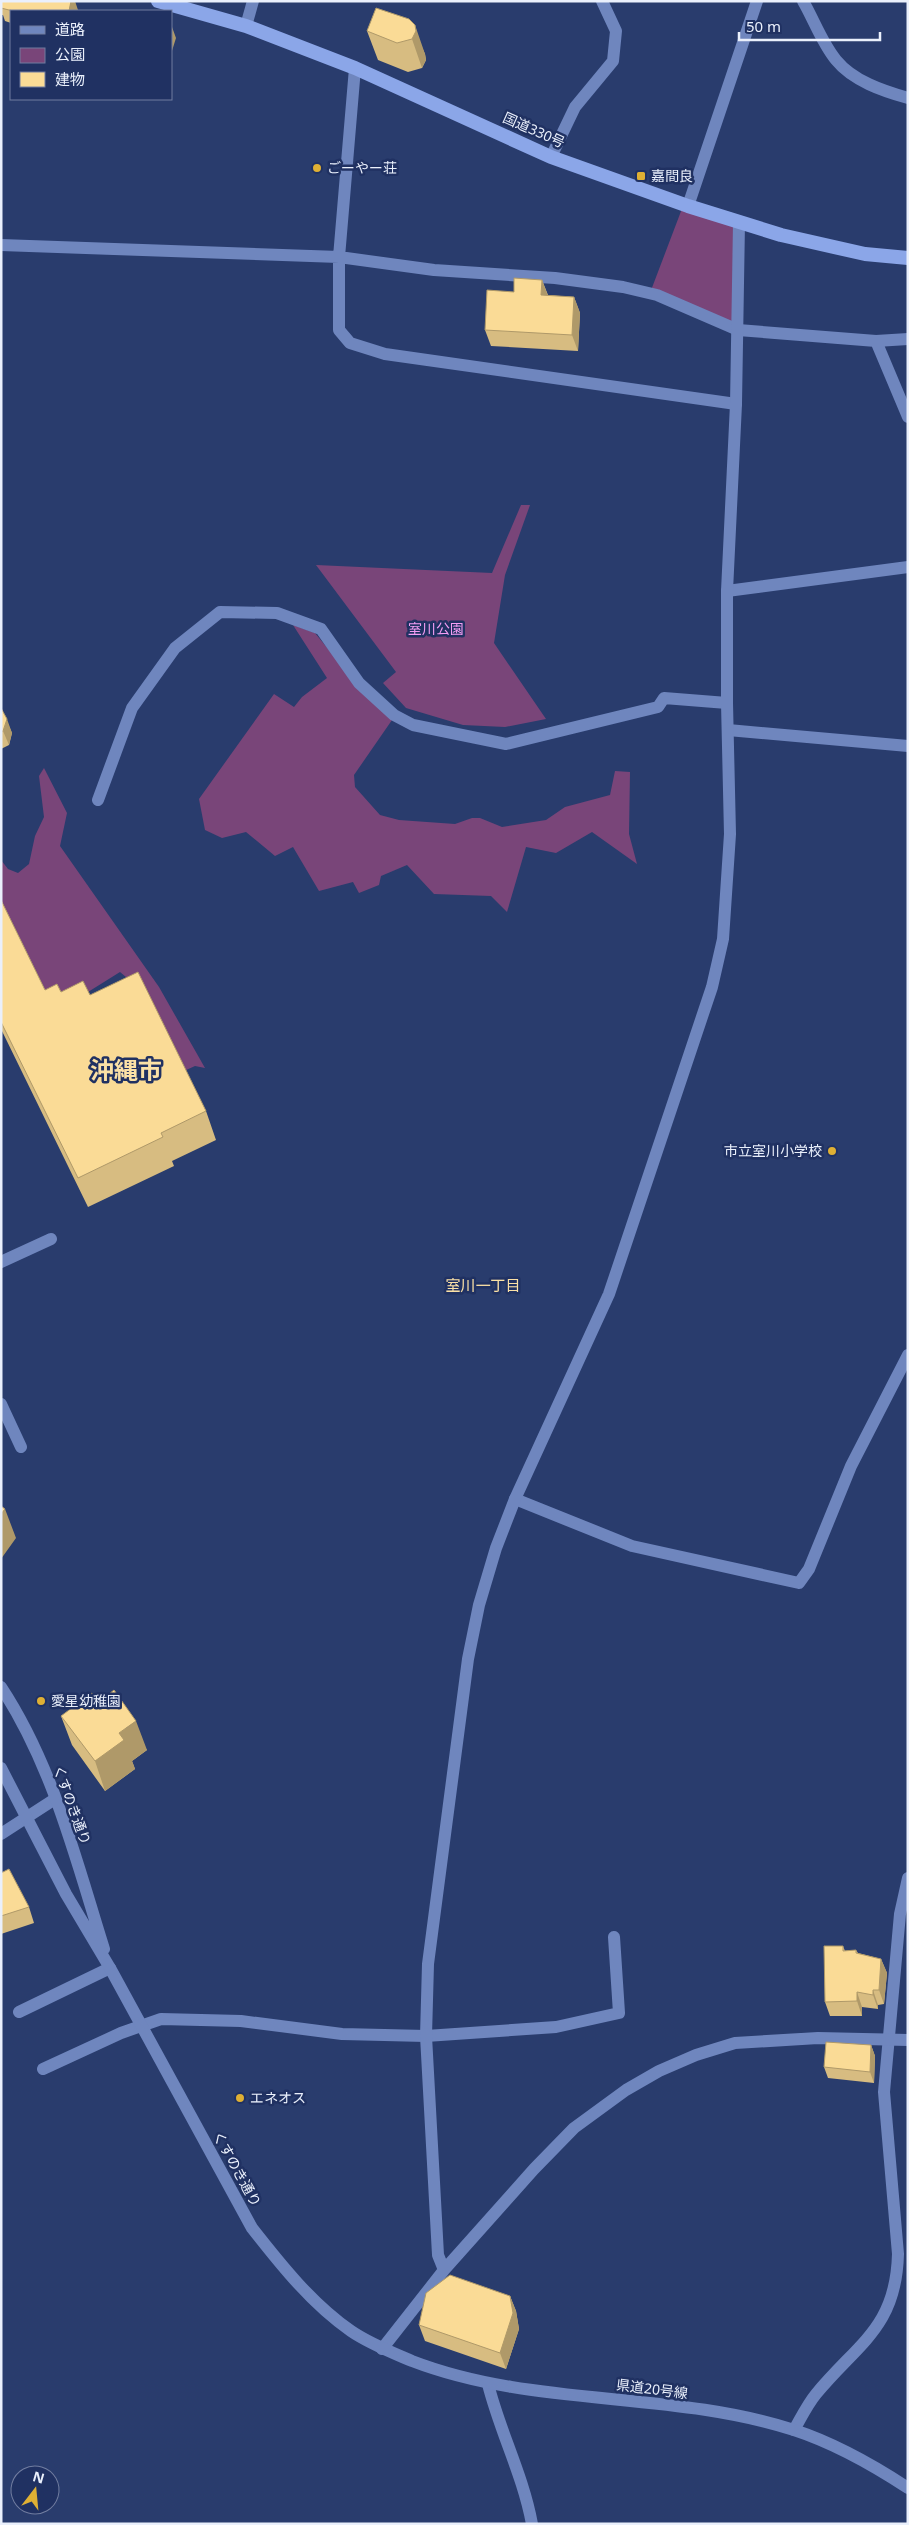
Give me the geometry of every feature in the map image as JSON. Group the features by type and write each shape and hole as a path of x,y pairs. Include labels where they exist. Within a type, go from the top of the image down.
{"highway":[{"name":"国道330号","path":"160,2 246,26 355,68 551,156 688,206 781,235 865,254 908,258"}],"street":[{"path":"246,26 253,1"},
{"path":"551,156 575,107 613,61 616,30 602,1"},
{"path":"688,206 757,1"},
{"path":"803,1 829,49 842,67 865,82 908,98"},
{"path":"355,68 339,257 339,330 350,342 386,354 736,404"},
{"path":"444,2270 438,2255 426,2036 428,1964 468,1659 479,1604 496,1548 514,1499 610,1294 712,987 723,939 728,887 730,834 727,591 736,404 739,223"},
{"path":"1,245 339,257 434,270 555,278 623,287 657,295 738,330 876,342 908,339"},
{"path":"876,342 908,417"},
{"path":"727,591 908,567"},
{"path":"98,800 132,708 175,648 220,612 277,613 320,629 359,683 394,715 413,724 506,744 658,707 664,698 727,703"},
{"path":"728,730 908,746"},
{"path":"1,1262 51,1240"},
{"path":"514,1499 632,1546 799,1583 809,1569 851,1466 908,1355"},
{"path":"1,1404 21,1447"},
{"name":"くすのき通り","path":"1,1687 23,1724 55,1799 110,1968"},
{"name":"くすのき通り","path":"1,1768 66,1894 110,1968 252,2228 281,2265 328,2313 352,2332 382,2349"},
{"path":"1,1834 26,1816 55,1799"},
{"path":"794,2430 816,2395 874,2331 890,2304 897,2279 898,2254 884,2092 900,1914 908,1878"},
{"path":"43,2069 140,2026 161,2019 241,2021 342,2034 426,2036 556,2028 620,2013 614,1937"},
{"path":"20,2012 110,1968"},
{"path":"382,2349 444,2270 574,2128 626,2090 659,2071 696,2055 735,2043 818,2038 908,2040"},
{"name":"県道20号線","path":"382,2349 432,2369 488,2384 694,2409 794,2430 850,2454 908,2488"},
{"path":"488,2384 494,2410 527,2498 532,2524"}],"green space":[{"path":"683,206 738,224 738,330 650,293"},
{"name":"室川公園","path":"521,505 530,505 505,575 494,643 546,719 505,727 463,725 406,708 383,683 396,672 316,565 492,573"},
{"path":"293,625 315,633 365,694 392,720 354,775 355,787 380,815 399,820 455,824 472,818 480,818 502,827 546,820 565,807 610,795 615,771 630,772 629,834 637,864 592,832 556,853 526,847 507,912 491,896 434,894 407,865 381,876 379,885 359,893 353,882 319,891 293,847 275,856 246,832 222,838 205,830 199,799 274,694 294,707 302,697 327,678"},
{"path":"44,768 67,813 60,846 159,987 205,1068 195,1066 184,1071 144,992 120,972 56,1012 9,918 1,921 1,860 8,869 18,873 29,864 35,836 44,817 39,776"}],"building":[{"path":"1,1 71,1 69,10 10,10 1,8"},
{"path":"376,8 409,19 415,25 416,31 412,39 397,43 367,31"},
{"path":"514,278 542,280 541,295 574,297 572,335 485,330 487,290 514,292"},
{"path":"1,708 7,719 1,732"},
{"path":"1,900 45,990 57,984 61,992 83,981 90,995 138,972 206,1111 161,1133 163,1137 78,1178 1,1022"},
{"path":"1,1506 5,1509 1,1514"},
{"path":"114,1690 136,1721 119,1733 124,1740 95,1761 61,1716 92,1693 99,1702"},
{"path":"9,1869 29,1907 1,1916 1,1873"},
{"path":"824,1946 843,1946 843,1951 856,1950 856,1953 881,1959 879,1990 873,1990 873,1995 857,1992 857,2001 825,2002"},
{"path":"826,2042 871,2045 870,2072 824,2067"},
{"path":"450,2275 510,2296 513,2313 500,2353 419,2325 426,2293"}],"place":[{"name":"ごーやー荘","path":"317,168"},
{"name":"嘉間良","path":"641,176"},
{"name":"市立室川小学校","path":"832,1151"},
{"name":"愛星幼稚園","path":"41,1701"},
{"name":"エネオス","path":"240,2098"}],"district":[{"name":"沖縄市","path":"126,1071"},
{"name":"室川一丁目","path":"483,1286"}]}
